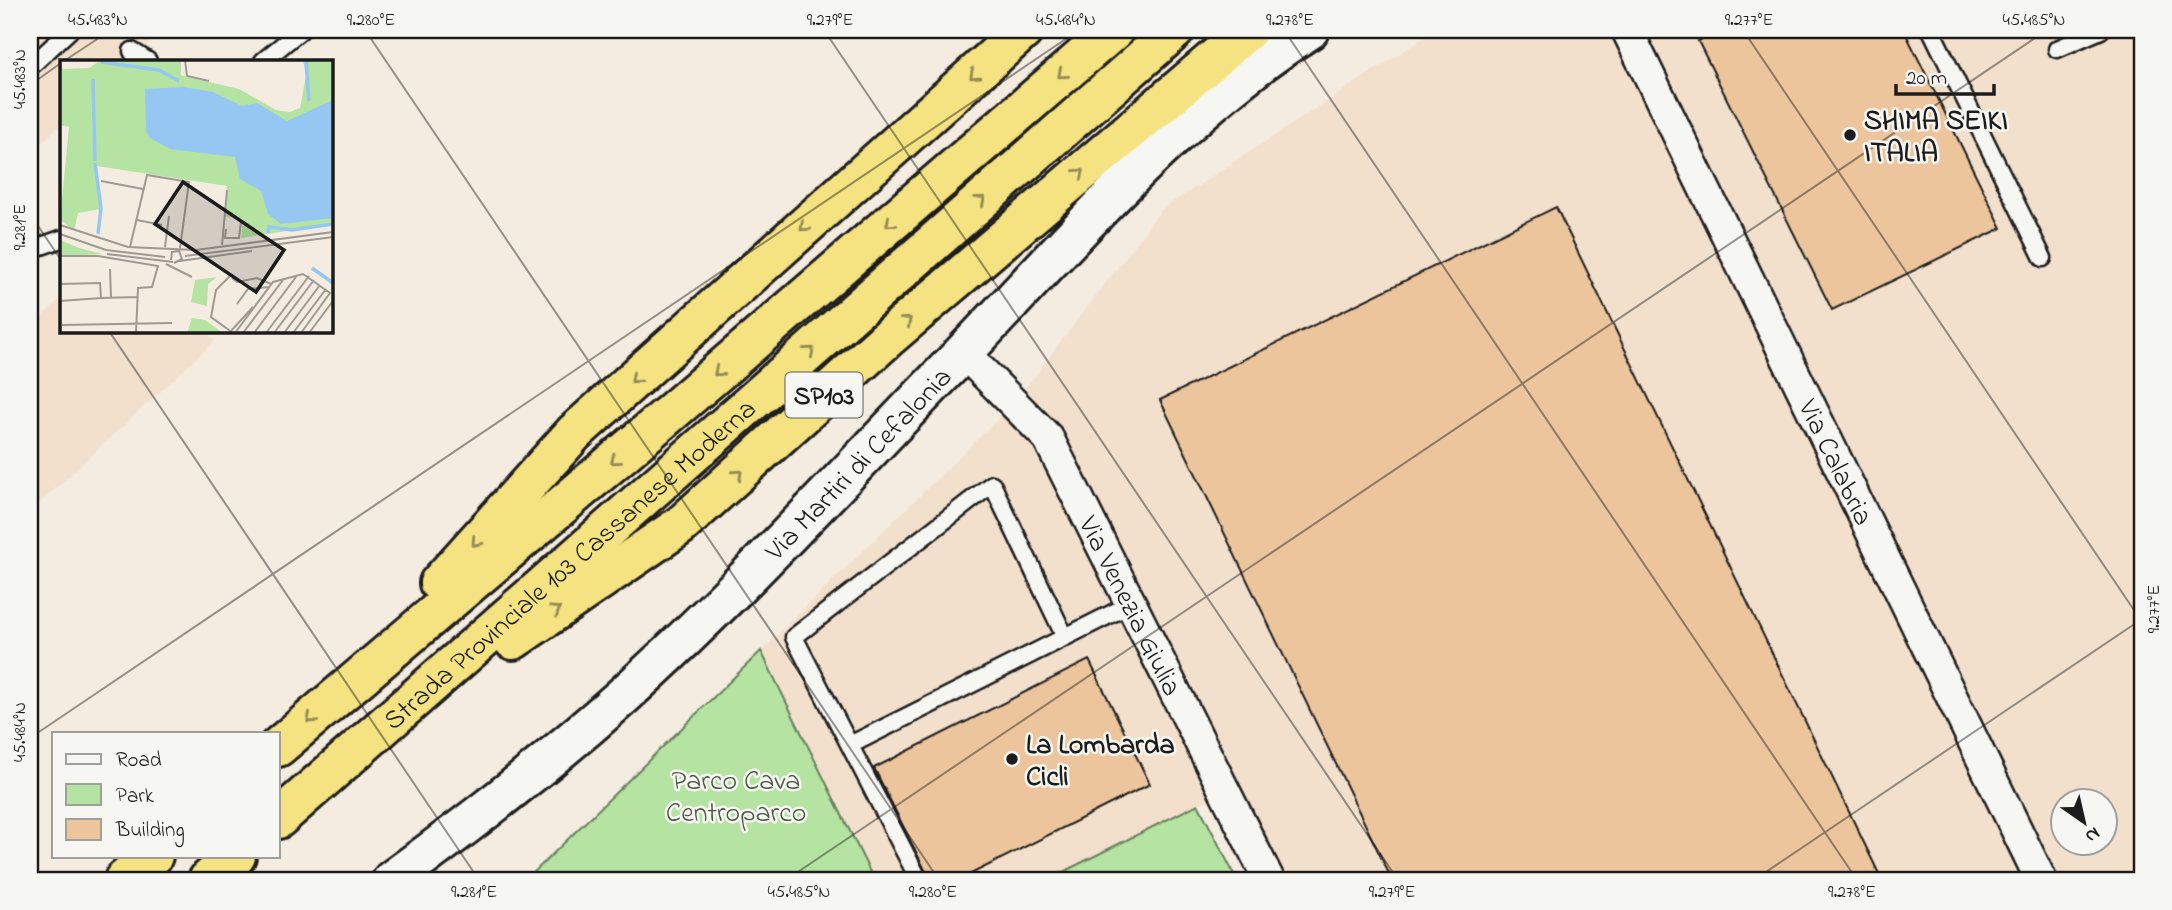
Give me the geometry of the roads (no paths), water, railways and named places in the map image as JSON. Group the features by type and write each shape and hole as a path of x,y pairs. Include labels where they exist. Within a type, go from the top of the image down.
{"highway":[{"path":"343,691 573,433 1024,30"},
{"name":"Strada Provinciale 103 Cassanese Moderna","path":"280,745 1114,30"},
{"name":"Strada Provinciale 103 Cassanese Moderna","path":"280,817 1175,30"},
{"name":"SP103","path":"379,732 681,525 890,336 1248,30"},
{"path":"124,880 151,858"},
{"path":"208,880 234,858"}],"street":[{"name":"Via Martiri di Cefalonia","path":"392,880 485,810 622,696 775,548 1141,167 1237,83 1309,30"},
{"name":"Via Calabria","path":"1625,34 2042,880"},
{"name":"Via Venezia Giulia","path":"963,352 1048,438 1269,880"}],"lane":[{"path":"30,67 70,30"},
{"path":"263,60 301,30"},
{"path":"1931,30 2043,258"},
{"path":"2057,48 2101,30"},
{"path":"137,60 132,51 146,60"},
{"path":"30,250 60,239"},
{"path":"919,880 794,637 992,484 1065,637"},
{"path":"850,746 1131,604"}],"place":[{"name":"SHIMA SEIKI ITALIA","path":"1850,135"},
{"name":"La Lombarda Cicli","path":"1012,759"}],"park label":[{"name":"Parco Cava Centroparco","path":"736,795"}]}
